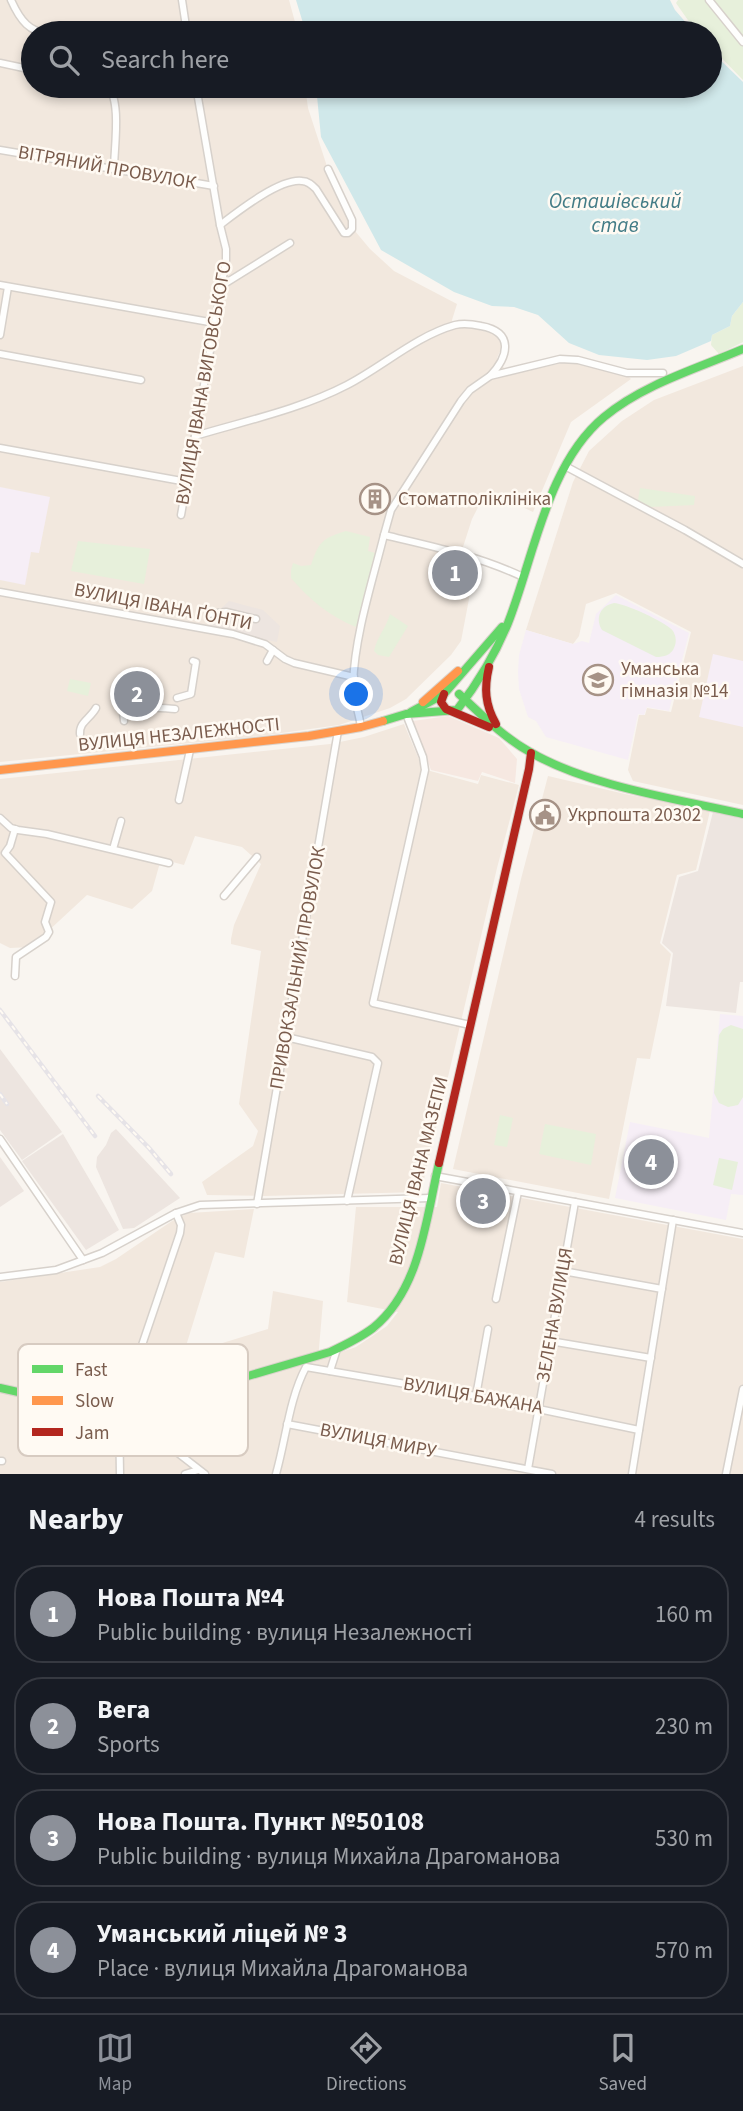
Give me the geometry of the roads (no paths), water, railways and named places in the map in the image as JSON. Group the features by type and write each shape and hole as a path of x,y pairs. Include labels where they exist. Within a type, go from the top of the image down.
{"main road":[{"name":"ВУЛИЦЯ НЕЗАЛЕЖНОСТІ","path":"461,700 491,659 550,501 571,454 588,431 615,409 655,387 743,349"},
{"name":"ВУЛИЦЯ НЕЗАЛЕЖНОСТІ","path":"0,771 338,732 406,714 444,694 507,622"},
{"name":"ВУЛИЦЯ НЕЗАЛЕЖНОСТІ","path":"406,714 475,657"},
{"path":"491,659 484,696 489,713 501,733"},
{"path":"501,733 449,711 442,704 444,694 451,691 501,733 531,753 600,781 743,814"},
{"path":"449,711 455,710 461,700"},
{"name":"ВУЛИЦЯ НЕЗАЛЕЖНОСТІ","path":"406,714 449,711"},
{"name":"ВУЛИЦЯ ІВАНА МАЗЕПИ","path":"248,1375 354,1342 391,1311 406,1287 416,1262 531,753"},
{"path":"0,1388 18,1392"}],"street":[{"path":"11,0 22,21"},
{"path":"182,0 185,21"},
{"path":"709,0 743,42"},
{"path":"0,63 21,67"},
{"path":"114,98 114,169"},
{"name":"ВУЛИЦЯ ІВАНА ВИГОВСЬКОГО","path":"181,514 226,249 198,98"},
{"name":"ВІТРЯНИЙ ПРОВУЛОК","path":"0,150 214,186"},
{"path":"220,225 269,191 299,180 310,183 316,189 344,233 348,233 352,229 352,220 328,169"},
{"path":"221,286 290,243"},
{"path":"0,285 215,323"},
{"path":"0,335 8,287"},
{"path":"195,436 333,392 452,326 461,324 487,327 496,330 503,337 505,347 496,370 460,401 391,510 360,631 353,687 361,727"},
{"path":"0,354 141,380"},
{"path":"490,376 571,358 627,373 663,373"},
{"path":"0,448 187,482"},
{"path":"565,467 685,530 743,564"},
{"path":"384,535 455,552 523,577"},
{"name":"ВУЛИЦЯ ІВАНА ҐОНТИ","path":"0,592 233,634 256,640 293,663 354,677"},
{"path":"208,614 226,612 256,619"},
{"path":"267,661 273,650"},
{"path":"177,698 191,695 196,662 193,662"},
{"path":"80,734 83,722 92,717 96,708"},
{"path":"124,721 123,712 128,709 175,709"},
{"path":"406,714 423,757 425,770 373,1003 470,1025"},
{"name":"ПРИВОКЗАЛЬНИЙ ПРОВУЛОК","path":"257,1204 338,732"},
{"path":"179,800 190,750"},
{"path":"0,818 15,829 169,863"},
{"path":"113,849 121,821"},
{"path":"15,829 5,853 51,901 45,922 49,932 46,937 16,957 15,976"},
{"path":"225,896 257,857"},
{"path":"286,1037 372,1057 379,1063 347,1201"},
{"path":"0,1139 83,1260"},
{"path":"435,1177 743,1233"},
{"path":"496,1299 518,1192"},
{"path":"0,1277 56,1270 125,1242 176,1213 200,1205 430,1198"},
{"name":"ЗЕЛЕНА ВУЛИЦЯ","path":"528,1469 575,1202"},
{"path":"144,1344 180,1233 181,1225 176,1213"},
{"path":"632,1474 673,1220"},
{"path":"563,1271 662,1289"},
{"path":"476,1396 488,1329"},
{"path":"551,1341 651,1358"},
{"path":"330,1371 337,1349"},
{"name":"ВУЛИЦЯ БАЖАНА","path":"287,1424 306,1367 476,1396 639,1430"},
{"path":"726,1474 743,1389"},
{"path":"276,1474 287,1424"},
{"name":"ВУЛИЦЯ МИРУ","path":"287,1424 552,1474"},
{"path":"120,1474 121,1456"},
{"path":"180,1456 201,1472"},
{"path":"185,1474 201,1472"}],"water":[{"path":"296,0 670,0 685,21 302,21"},
{"name":"Осташівський став","path":"722,62 743,82 743,302 732,316 730,326 712,335 711,341 676,356 647,360 599,355 569,343 538,315 514,307 492,306 454,292 381,250 321,137 317,98 722,98"}],"railway":[{"path":"0,1010 95,1136"},
{"path":"0,1094 7,1104"},
{"path":"98,1096 171,1174"}],"place":[{"name":"Стоматполіклініка","path":"375,499"},
{"name":"Нова Пошта №4","path":"455,573"},
{"name":"Уманська гімназія №14","path":"598,680"},
{"name":"Вега","path":"137,694"},
{"name":"Укрпошта 20302","path":"545,815"},
{"name":"Уманський ліцей № 3","path":"651,1162"},
{"name":"Нова Пошта. Пункт №50108","path":"483,1201"}]}
